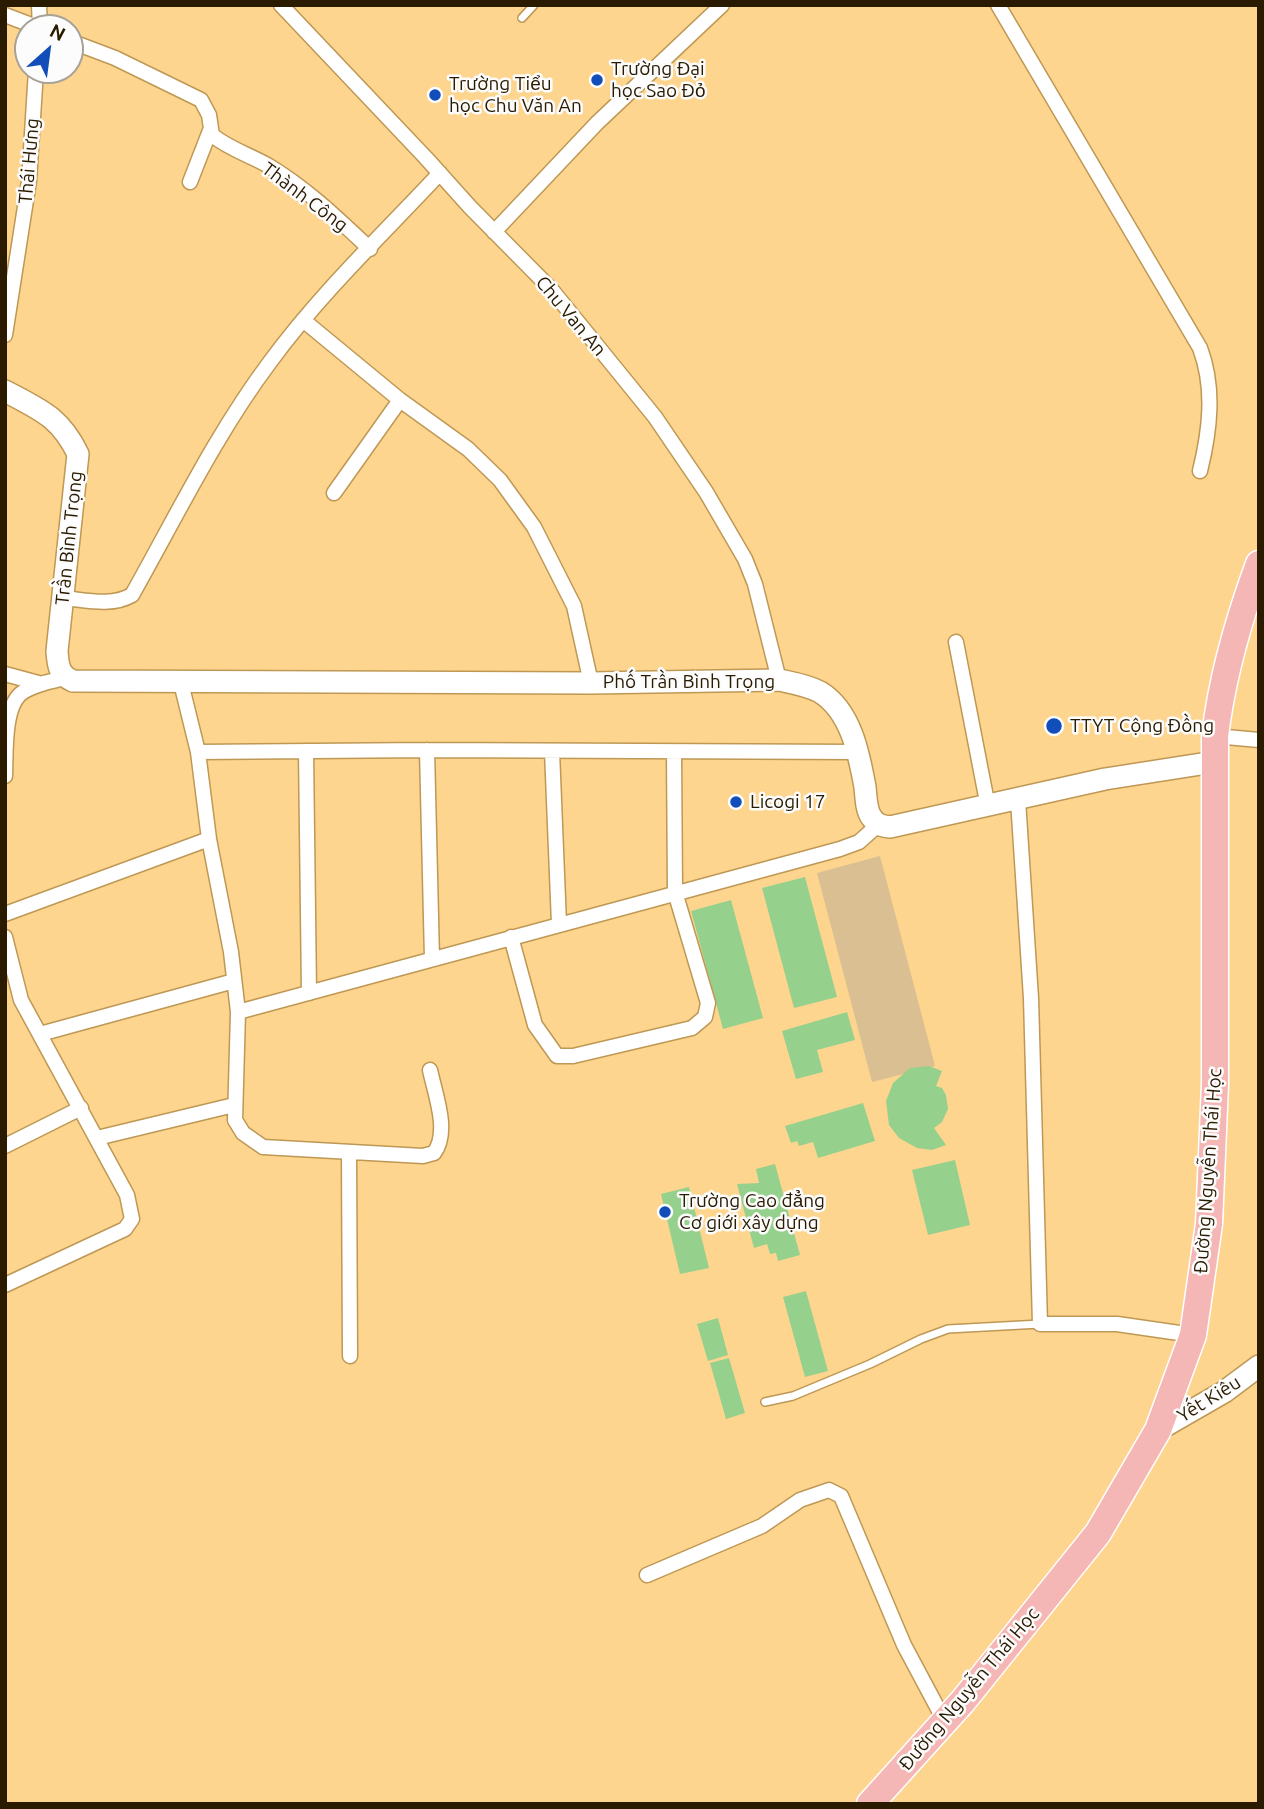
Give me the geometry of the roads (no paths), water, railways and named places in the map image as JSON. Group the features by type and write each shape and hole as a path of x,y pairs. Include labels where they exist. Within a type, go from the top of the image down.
{"highway":[{"name":"Đường Nguyễn Thái Học","path":"870,1804 963,1701 1098,1533 1158,1430 1193,1335 1209,1224 1215,1084 1215,749 1220,694 1228,657 1239,617 1259,564"}],"street":[{"name":"Chu Van An","path":"281,5 551,289 655,417 706,492 745,559 755,584 779,680"},
{"path":"494,232 597,122 722,5"},
{"path":"998,5 1200,348 1207,367 1210,411 1208,440 1200,471"},
{"name":"Thành Công","path":"84,46 115,58 201,100 209,115 212,135 222,143 270,166 327,208 370,248"},
{"name":"Thái Hưng","path":"5,335 29,181 35,84"},
{"path":"190,182 211,128"},
{"path":"63,598 110,603 122,601 132,595 231,419 269,363 303,320 440,173"},
{"path":"303,320 400,400 486,465 534,527 574,606 591,683"},
{"name":"Trần Bình Trọng","path":"5,391 44,411 68,432 78,454 57,651 58,668 65,678"},
{"path":"334,493 400,400"},
{"path":"956,642 988,807"},
{"path":"5,674 42,684"},
{"path":"5,776 9,704 22,692 65,678"},
{"name":"Phố Trần Bình Trọng","path":"65,678 89,683 591,683 779,680 821,693 836,705 847,724 857,752 870,816 878,825"},
{"path":"181,683 198,752 209,839 231,952 238,1012 234,1105 235,1120 243,1133 263,1147 423,1156 434,1153 440,1146 441,1125 430,1070"},
{"path":"238,1012 840,849 859,842 878,825 890,827 988,807 1259,740"},
{"path":"427,750 432,959"},
{"path":"306,751 309,993"},
{"path":"552,751 559,924"},
{"path":"198,752 857,752"},
{"path":"511,937 535,1025 557,1056 573,1056 692,1028 705,1017 708,1003 675,892 674,752"},
{"path":"1018,800 1031,998 1041,1324 1117,1324 1193,1335"},
{"path":"5,914 209,839"},
{"path":"5,937 21,1000 127,1195 132,1219 125,1229 5,1285"},
{"path":"40,1034 234,981"},
{"path":"97,1138 234,1105"},
{"path":"5,1146 81,1108"},
{"path":"349,1153 350,1356"},
{"name":"Yết Kiêu","path":"1158,1430 1224,1392 1259,1366"},
{"path":"647,1576 762,1526 800,1500 829,1490 841,1496 850,1514 904,1645 944,1720"}],"lane":[{"path":"522,18 534,5"},
{"path":"765,1402 793,1396 948,1329 1041,1324"}],"place":[{"name":"Trường Đại học Sao Đỏ","path":"597,80"},
{"name":"Trường Tiểu học Chu Văn An","path":"435,95"},
{"name":"TTYT Cộng Đồng","path":"1054,726"},
{"name":"Licogi 17","path":"736,802"},
{"name":"Trường Cao đẳng Cơ giới xây dựng","path":"665,1212"}]}
